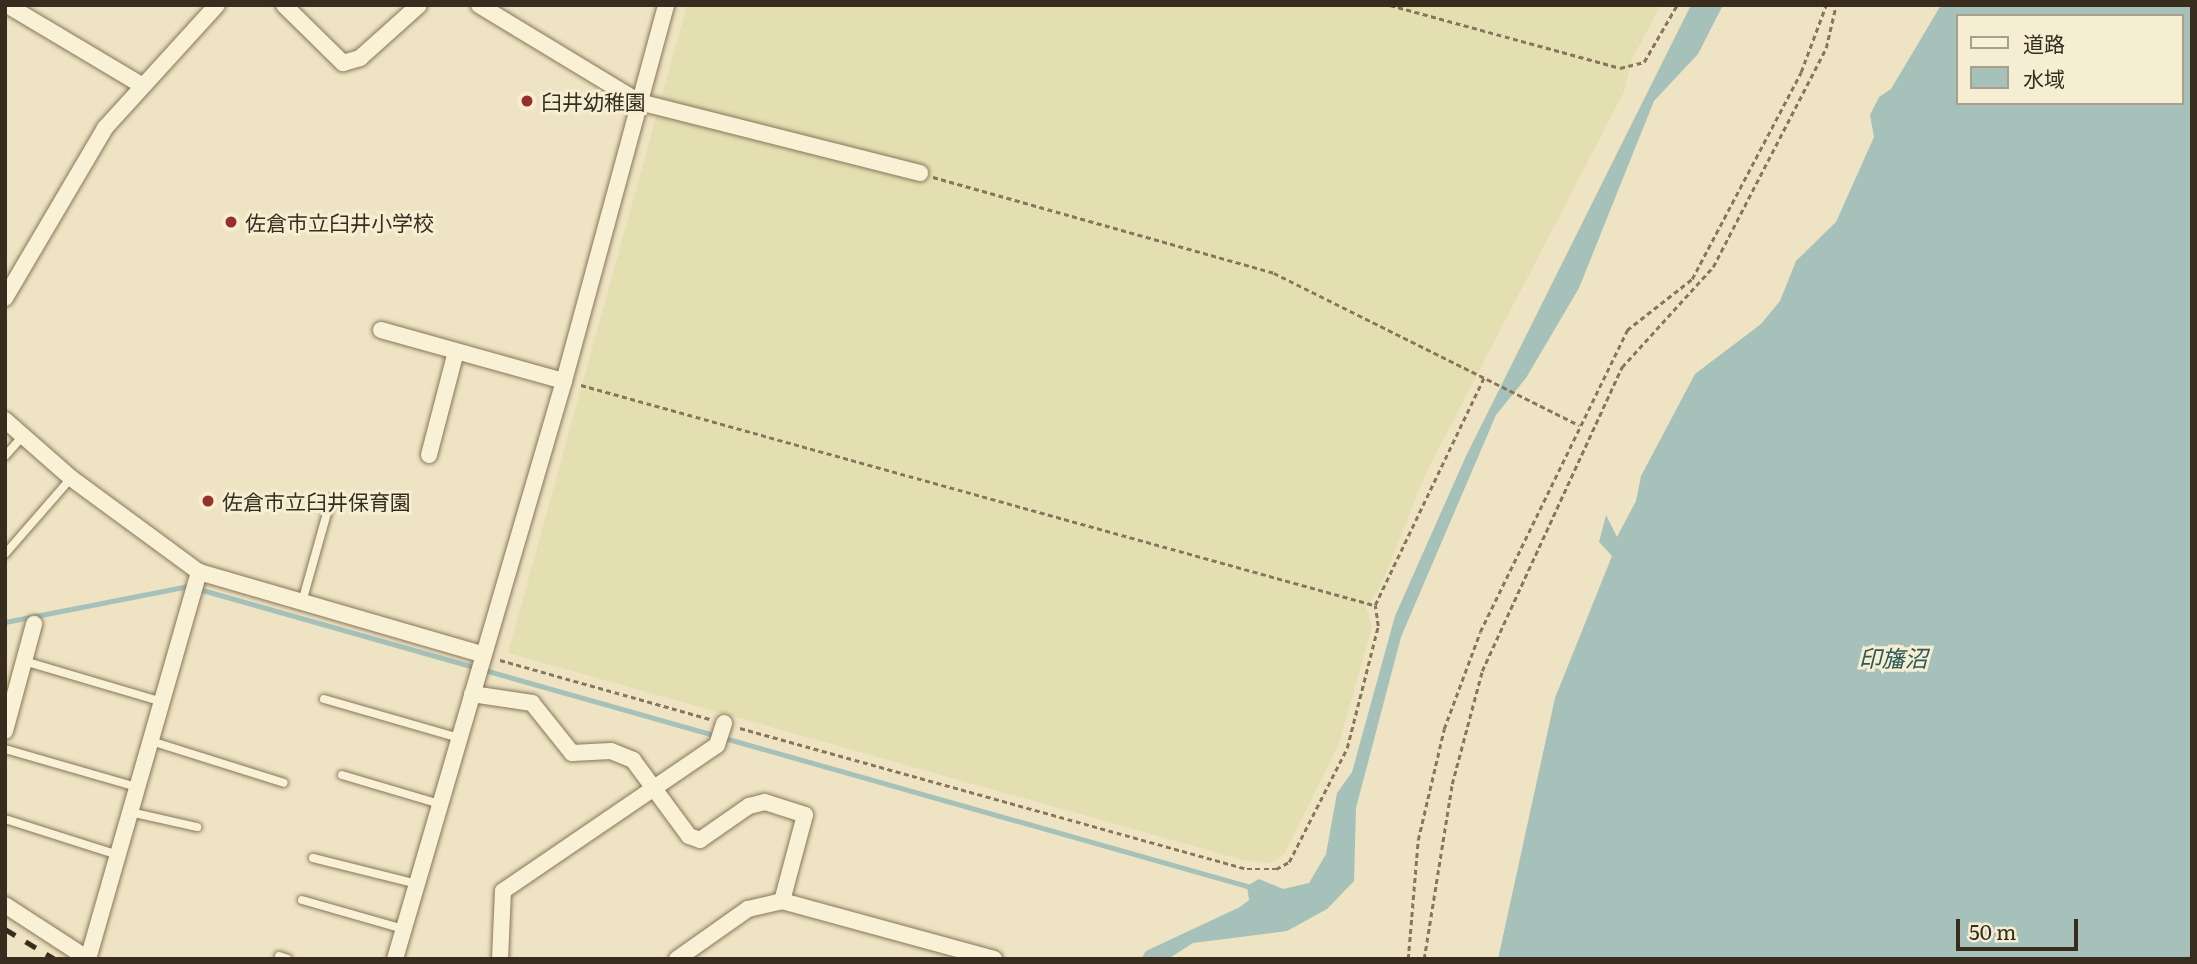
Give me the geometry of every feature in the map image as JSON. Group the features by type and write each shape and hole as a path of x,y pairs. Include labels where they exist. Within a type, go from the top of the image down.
{"street":[{"path":"6,5 141,85"},
{"path":"5,298 105,128 141,85 217,5"},
{"path":"284,5 343,62 360,58 419,5"},
{"path":"479,5 639,102 920,173"},
{"path":"395,959 479,663 564,381 666,5"},
{"path":"381,330 564,381"},
{"path":"429,455 456,351"},
{"path":"5,420 197,583 302,602 479,663"},
{"path":"5,905 88,959 197,583"},
{"path":"5,731 10,691 24,661 34,624"},
{"path":"472,694 514,696 532,703 564,747 572,753 611,751 624,756 654,788 689,836 700,840 750,806 765,802 805,815 782,901"},
{"path":"500,959 503,891 654,788 721,732"},
{"path":"677,959 748,909 782,901 994,959"}],"lane":[{"path":"5,456 24,435"},
{"path":"5,554 71,478"},
{"path":"302,602 331,499"},
{"path":"24,661 162,702"},
{"path":"324,699 459,738"},
{"path":"151,741 284,783"},
{"path":"5,749 138,788"},
{"path":"342,775 441,804"},
{"path":"130,812 197,828"},
{"path":"5,819 118,855"},
{"path":"313,858 417,884"},
{"path":"302,900 404,929"}],"path":[{"path":"1390,5 1620,68 1644,62 1677,5"},
{"path":"1408,959 1418,840 1444,729 1480,632 1579,425 1628,330 1692,279 1801,72 1826,5"},
{"path":"1424,959 1452,784 1482,671 1622,368 1713,267 1826,48 1836,5"},
{"path":"920,173 1274,273 1579,425"},
{"path":"479,663 721,732 1247,869 1276,869 1289,862 1347,748 1378,626 1375,605 1484,377"},
{"path":"564,381 1375,605"}],"shaded area":[{"path":"687,5 1661,5 1632,59 1624,92 1425,475 1380,588 1366,607 1372,627 1339,744 1285,853 1271,863 1243,860 508,653"}],"water":[{"path":"1691,5 1723,5 1698,54 1654,101 1579,288 1526,378 1496,415 1401,637 1356,808 1354,881 1327,909 1287,931 1193,943 1168,959 1141,959 1146,951 1240,907 1249,900 1247,886 1259,879 1283,889 1309,883 1326,854 1337,793 1352,772 1395,616 1466,456"},
{"name":"印旛沼","path":"1941,5 2192,5 2192,959 1498,959 1555,698 1612,556 1599,542 1606,515 1617,537 1636,501 1641,476 1695,374 1761,324 1780,301 1796,261 1836,222 1874,137 1870,115 1879,97 1891,89"}],"waterway":[{"path":"5,622 188,586 1247,886"}],"railway":[{"path":"5,929 55,959"}],"place":[{"name":"臼井幼稚園","path":"527,101"},
{"name":"佐倉市立臼井小学校","path":"231,222"},
{"name":"佐倉市立臼井保育園","path":"208,501"}]}
